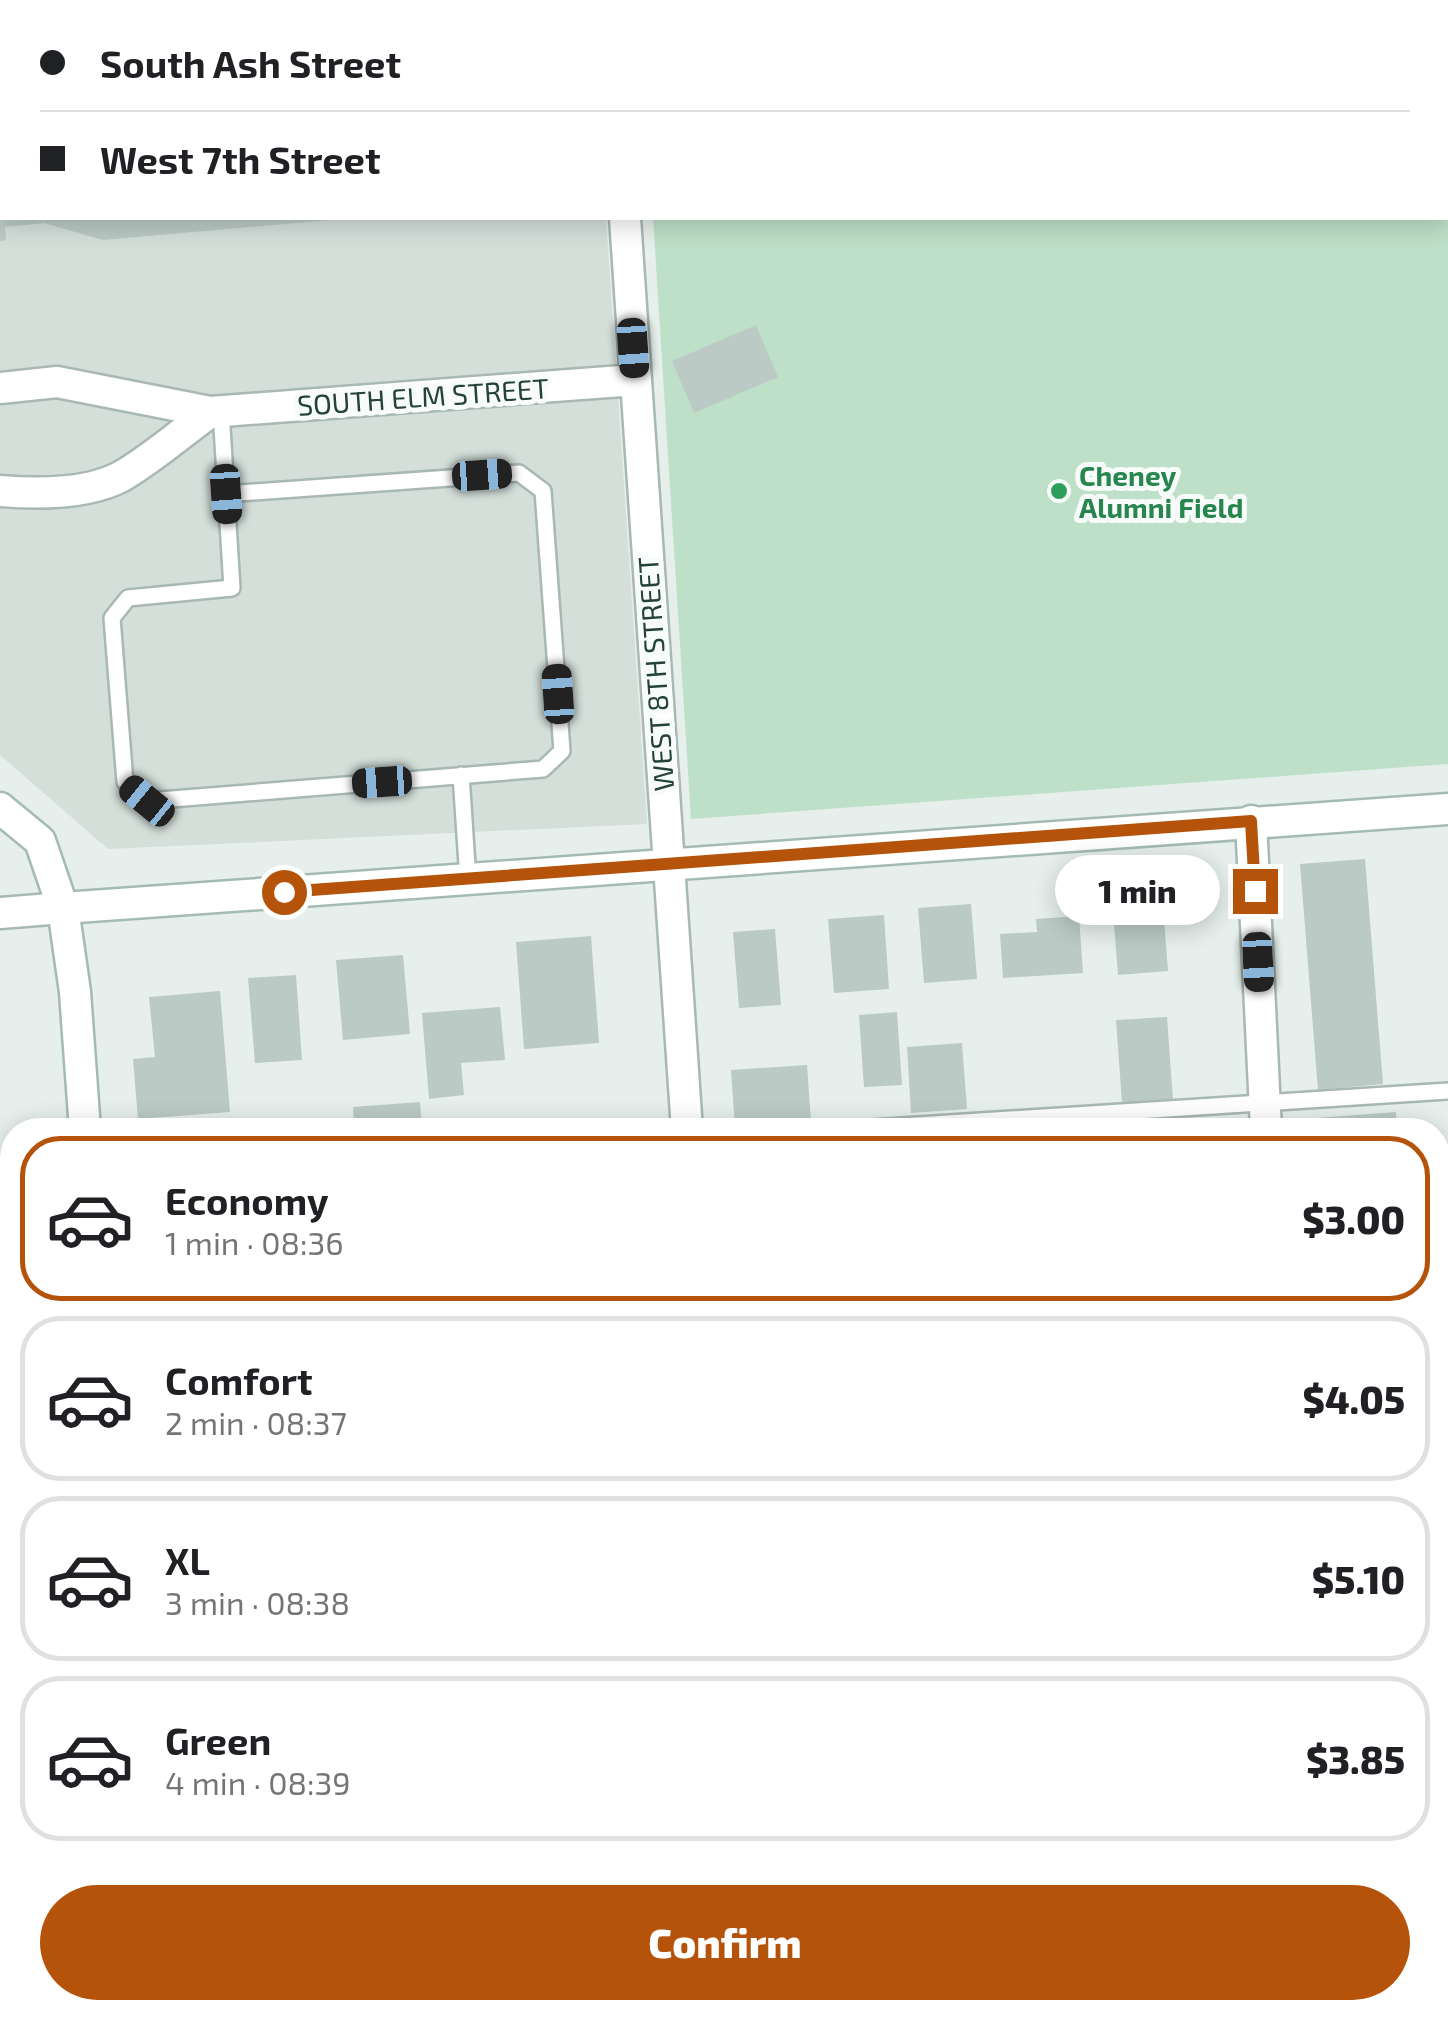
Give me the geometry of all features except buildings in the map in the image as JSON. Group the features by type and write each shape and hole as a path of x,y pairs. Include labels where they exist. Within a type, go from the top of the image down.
{"street":[{"name":"WEST 8TH STREET","path":"625,220 685,1118"},
{"name":"SOUTH ELM STREET","path":"0,388 57,382 215,412 635,380"},
{"path":"0,491 93,487 120,477 215,412"},
{"path":"0,808 40,840 64,908 84,1118"},
{"path":"0,913 1448,809"},
{"path":"1251,821 1266,1116"}],"lane":[{"path":"215,412 226,494 232,588 128,598 112,618 124,782 147,801 543,769 562,751 543,491 518,473 226,494"},
{"path":"460,775 468,880"},
{"path":"1205,1118 1266,1116 1448,1091"}],"shaded area":[{"path":"0,220 606,220 647,824 108,849 0,755"}],"green space":[{"name":"Cheney Alumni Field","path":"653,220 1448,220 1448,764 691,819"}],"place":[{"name":"Cheney Alumni Field","path":"1059,491"}],"route":[{"path":"284,892 1251,821 1255,891"}]}
